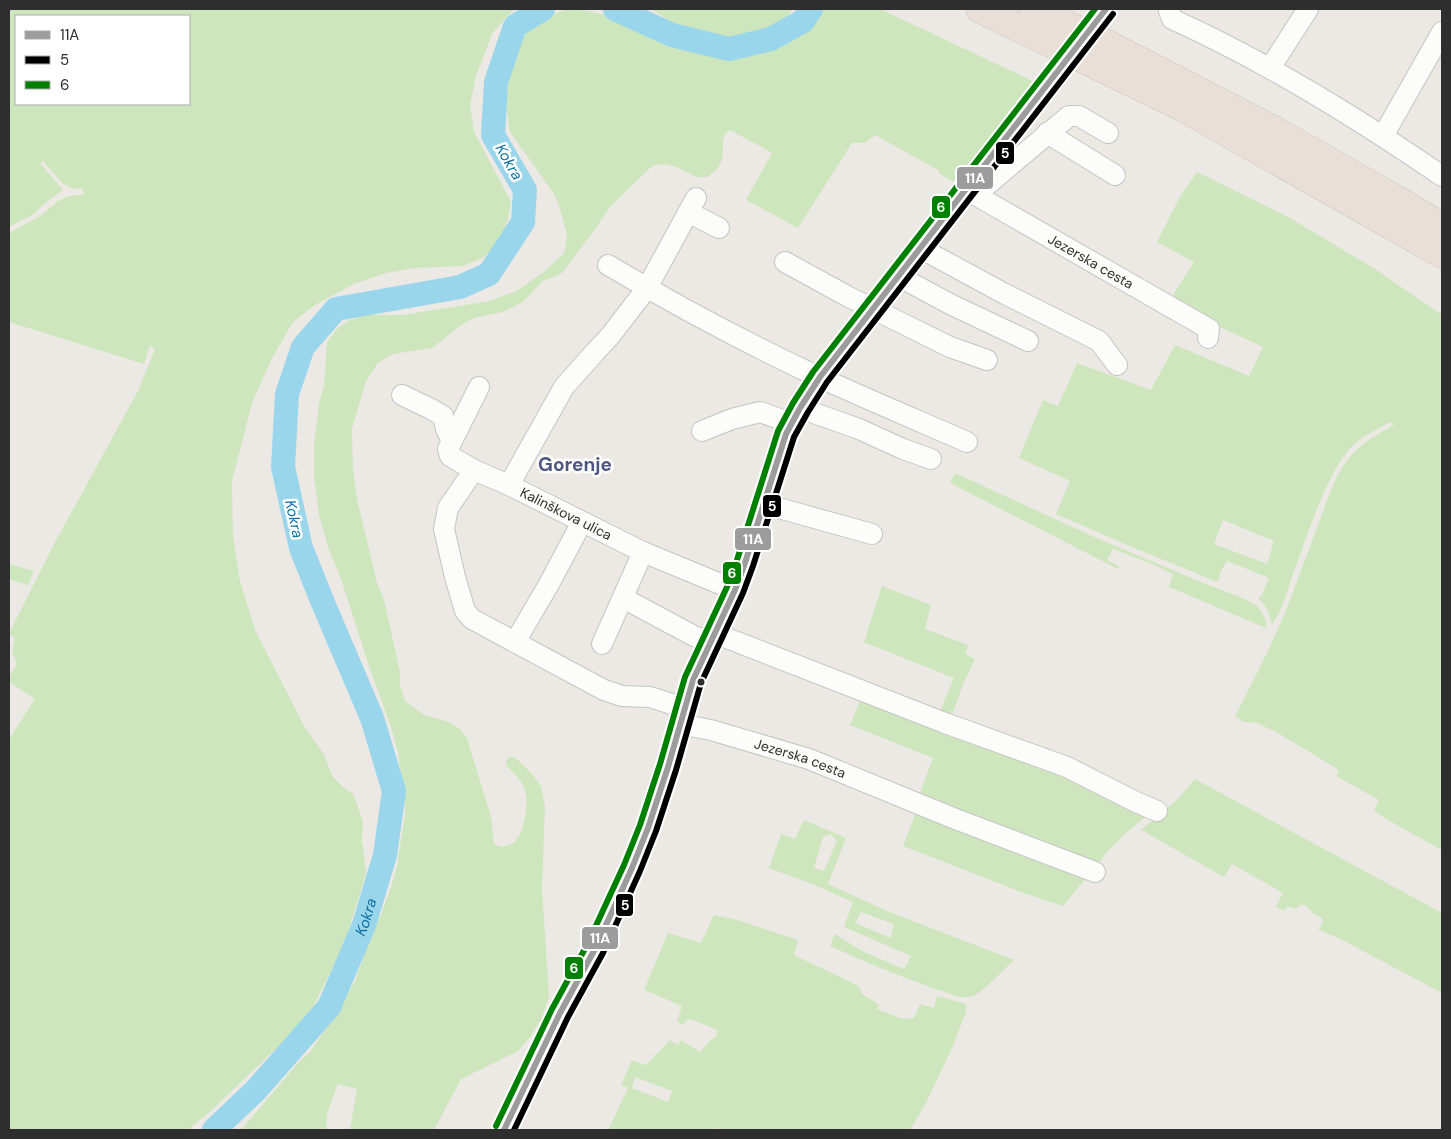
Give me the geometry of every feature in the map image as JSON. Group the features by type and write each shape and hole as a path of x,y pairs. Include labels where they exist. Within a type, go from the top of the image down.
{"highway":[{"path":"980,9 1182,107 1442,254"},
{"path":"1034,9 1103,42 1274,130 1442,227"}],"street":[{"path":"504,1130 526,1080 595,949 629,876 648,828 668,767 681,716 693,680 735,590 780,451 796,415 820,377 920,248 970,192 1042,91 1106,9"},
{"path":"1170,9 1168,10 1172,20 1212,37 1270,68 1383,136 1442,176"},
{"path":"1270,68 1308,9"},
{"path":"1383,136 1442,32"},
{"path":"970,192 1069,116 1079,116 1108,133"},
{"path":"1047,133 1115,175"},
{"name":"Jezerska cesta","path":"970,192 1209,329 1208,338"},
{"name":"Kalinškova ulica","path":"719,228 692,205 647,288 610,336 564,387 509,484 643,552 735,590"},
{"path":"920,248 1005,294 1099,341 1117,365"},
{"path":"785,262 847,296 950,347 987,360"},
{"path":"608,265 673,303 820,377 968,442"},
{"path":"898,276 950,304 1028,341"},
{"path":"479,388 448,449 450,456 474,470 509,484"},
{"path":"402,395 442,416 452,441"},
{"path":"702,431 732,419 760,412 796,415 859,429 931,459"},
{"path":"474,470 448,508 444,529 455,577 465,611 472,619 515,642 582,522"},
{"path":"764,504 872,534"},
{"path":"602,644 643,552"},
{"path":"623,598 694,636 712,638 1068,766 1157,811"},
{"name":"Jezerska cesta","path":"515,642 604,690 622,696 650,698 681,716 712,730 809,759 1095,872"}],"green space":[{"path":"9,9 515,9 492,34 476,76 470,105 474,132 511,202 500,244 482,258 463,266 414,268 386,273 354,284 315,305 293,322 271,360 252,403 232,481 233,537 240,581 255,630 304,726 323,753 333,777 353,794 363,822 362,839 366,874 344,945 310,1013 295,1030 212,1110 188,1130 9,1130 9,739 35,699 9,682 9,677 17,664 12,651 15,638 9,633 53,546 138,391 155,349 150,345 144,364 9,322 9,233 40,216 58,201 69,196 85,194 81,188 73,189 62,183 43,161 40,163 63,190 34,214 9,227"},
{"path":"651,9 793,9 784,20 772,28 759,34 731,38 716,37 688,30"},
{"path":"823,9 880,9 1035,82 956,183 940,174 938,170 875,135 865,143 852,143 798,228 746,200 772,153 730,130 725,134 723,140 721,163 708,177 697,177 674,166 663,164 652,166 610,207 562,273 543,281 523,302 503,312 477,317 464,323 432,348 393,354 378,363 366,381 352,429 353,468 357,499 377,583 384,600 400,672 400,685 405,701 424,715 448,722 460,729 467,738 491,817 494,844 502,847 513,843 521,833 525,816 526,793 523,784 506,765 506,760 510,757 516,758 541,786 545,806 542,889 549,996 542,1018 518,1051 461,1079 434,1130 350,1130 357,1089 338,1084 327,1114 326,1130 241,1130 299,1062 310,1052 341,1006 355,981 392,884 397,866 405,814 398,753 392,730 342,582 328,547 319,515 314,477 314,445 319,404 324,385 327,342 338,328 350,320 367,315 403,315 490,301 518,290 545,271 564,253 567,235 559,206 554,194 510,132 504,94 506,83 525,34 537,19 565,10 582,10 597,13 653,30 699,54 725,59 759,54 781,47 807,27"},
{"path":"1197,172 1290,218 1375,269 1442,315 1442,850 1374,811 1379,800 1336,776 1339,770 1278,733 1257,723 1244,722 1235,716 1280,624 1339,472 1348,459 1363,444 1394,425 1391,422 1356,442 1338,465 1323,494 1279,613 1272,624 1266,607 1258,599 1262,595 1269,578 1227,561 1221,571 1218,582 1056,514 1070,481 1019,458 1043,400 1058,406 1077,363 1151,390 1175,345 1249,376 1263,347 1168,303 1194,262 1157,242 1181,195","holes":["1223,520 1274,541 1267,564 1214,544"]},
{"path":"955,473 1092,536 1245,599 1257,606 1263,614 1266,628 1169,587 1173,574 1113,549 1107,560 1119,566 1118,569 950,483"},
{"path":"9,564 34,571 28,585 9,579"},
{"path":"882,586 931,605 925,629 968,645 965,654 975,659 950,720 938,716 954,678 864,642"},
{"path":"862,697 1015,750 1147,813 1093,866 917,801 933,758 850,725"},
{"path":"1195,779 1442,913 1442,993 1318,929 1322,923 1322,918 1314,914 1306,906 1301,905 1296,909 1288,906 1284,911 1276,907 1283,893 1232,864 1224,877 1141,830 1179,798"},
{"path":"918,807 1090,873 1063,906 1024,893 903,846"},
{"path":"804,820 846,838 828,884 887,911 1014,960 980,992 970,997 961,997 868,963 830,946 835,934 862,951 904,969 911,956 844,927 853,902 769,868 781,834 795,839","holes":["831,834 837,841 824,871 814,868 823,837","861,912 894,924 891,938 855,923"]},
{"path":"714,915 734,919 798,940 794,955 859,986 861,993 879,1005 877,1009 903,1019 914,1018 920,1004 934,1008 937,996 966,1004 966,1012 952,1048 925,1105 910,1130 723,1130 718,1128 717,1130 608,1130 628,1088 621,1085 632,1060 646,1065 670,1040 678,1045 681,1040 700,1052 711,1039 716,1037 717,1030 694,1020 687,1019 683,1025 677,1021 682,1006 644,990 668,933 701,943","holes":["635,1077 672,1091 668,1102 632,1088"]}],"waterway":[{"name":"Kokra","path":"214,1130 255,1091 329,1007 364,925 385,855 394,791 372,718 301,548 283,467 287,394 303,347 336,309 460,287 489,274 523,222 525,190 493,135 496,82 515,26 543,9"},
{"name":"Kokra","path":"615,9 672,35 729,49 771,39 803,21 811,9"}],"transit line":[{"name":"6","path":"496,1126 552,1009 587,945 624,865 640,825 660,764 685,677 727,587 778,431 793,403 813,372 1095,9"},
{"name":"11A","path":"504,1130 560,1013 595,949 632,868 648,828 668,767 693,680 735,590 786,434 820,377 1106,9"},
{"name":"5","path":"514,1130 568,1017 603,953 640,871 656,831 676,770 701,683 743,593 794,437 827,382 1113,14"}],"district":[{"name":"Gorenje","path":"575,464"}]}
